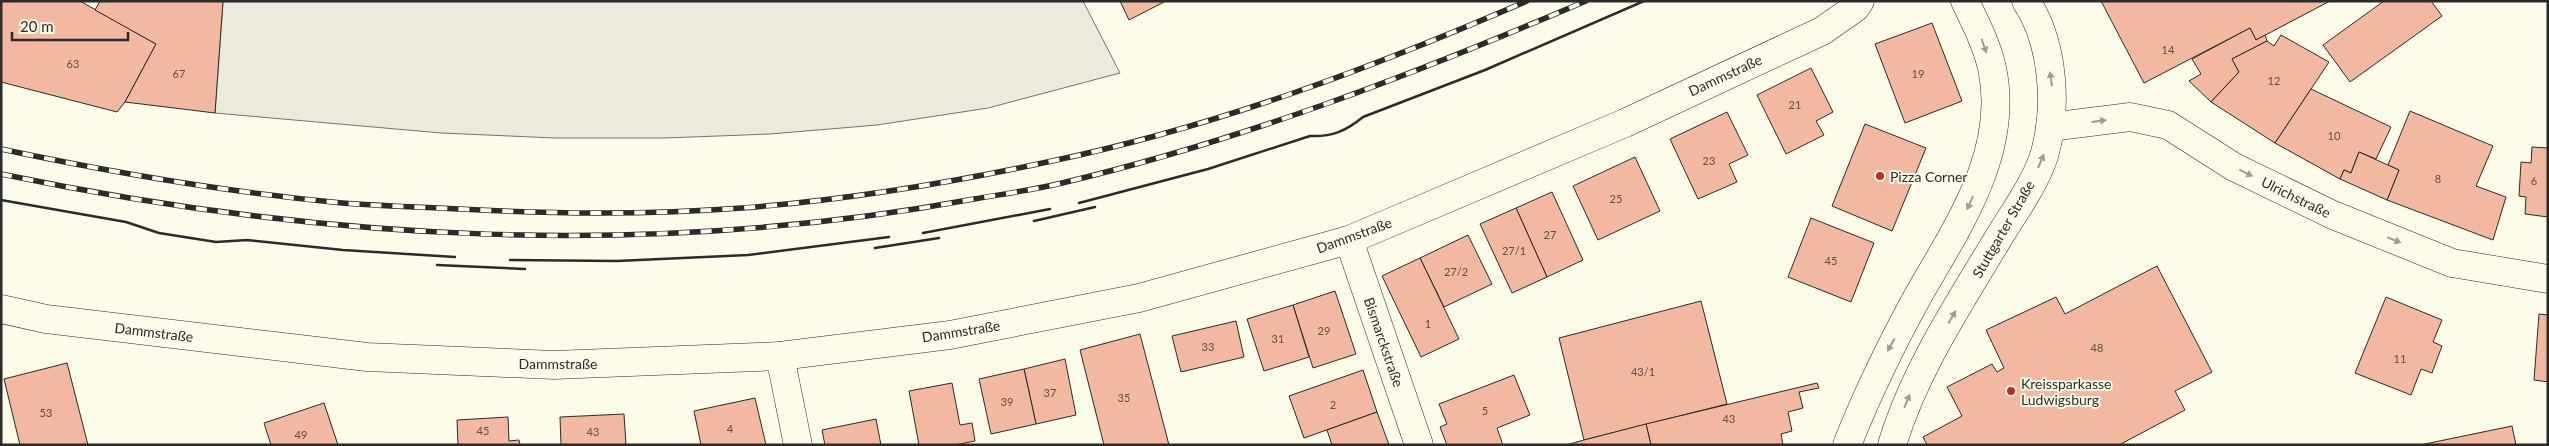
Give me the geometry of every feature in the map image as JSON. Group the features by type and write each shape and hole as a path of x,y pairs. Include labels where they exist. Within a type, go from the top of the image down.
{"street":[{"name":"Dammstraße","path":"1,309 46,319 368,357 554,365 780,356 950,335 1139,298 1350,240 1625,123 1822,31 1855,8 1860,1"},
{"path":"1847,445 1866,396 1884,358 1964,215 1981,178 1992,138 1995,94 1992,68 1980,32 1965,1"},
{"name":"Stuttgarter Straße","path":"1892,445 1910,394 1927,359 2027,190 2043,157 2050,128 2052,86 2048,56 2026,1"},
{"name":"Ulrichstraße","path":"2050,128 2130,117 2168,125 2234,166 2333,215 2452,263 2548,279"},
{"name":"Bismarckstraße","path":"1350,240 1419,445"},
{"path":"780,356 798,445"}],"shaded area":[{"path":"223,1 1083,1 1120,73 988,108 877,125 770,134 665,138 555,138 441,133 215,113"}],"building":[{"path":"1,1 80,1 156,44 125,102 117,112 1,82"},
{"path":"100,1 223,1 215,113 125,102 156,44 95,10"},
{"path":"1120,1 1166,1 1129,20"},
{"path":"2101,1 2330,1 2256,40 2250,28 2144,83"},
{"path":"2384,1 2431,1 2442,16 2350,82 2323,45"},
{"path":"1932,23 1962,101 1905,123 1875,44"},
{"path":"2250,28 2256,40 2265,35 2267,41 2232,59 2239,72 2211,102 2189,81 2201,74 2192,59"},
{"path":"2281,35 2329,62 2275,143 2211,102 2239,72 2232,59 2267,41 2274,46"},
{"path":"1811,68 1833,112 1816,121 1824,135 1786,154 1757,95"},
{"path":"2311,89 2391,127 2376,159 2359,152 2351,173 2344,170 2340,179 2275,143"},
{"path":"2410,111 2493,146 2476,186 2506,197 2493,240 2387,200 2399,170 2388,165"},
{"path":"1727,112 1748,155 1729,164 1737,182 1698,199 1670,139"},
{"path":"1865,124 1926,148 1892,231 1832,206"},
{"path":"2532,147 2548,148 2548,217 2525,214 2526,197 2519,196 2521,162 2531,163"},
{"path":"2359,152 2399,170 2387,200 2340,179 2344,170 2351,173"},
{"path":"1635,157 1660,211 1598,240 1573,186"},
{"path":"1552,192 1583,260 1547,277 1516,208"},
{"path":"1516,208 1547,277 1512,293 1480,224"},
{"path":"1811,218 1874,243 1851,302 1788,277"},
{"path":"1468,235 1492,284 1444,307 1420,258"},
{"path":"1420,258 1459,339 1421,357 1382,276"},
{"path":"2157,266 2212,372 2175,391 2185,410 2119,445 1927,445 1923,437 1962,416 1947,387 1992,364 1997,372 2004,368 1986,330 2056,297 2065,314"},
{"path":"1335,291 1356,354 1313,368 1293,305"},
{"path":"2386,297 2442,320 2433,342 2442,346 2432,373 2421,369 2411,395 2355,373"},
{"path":"1701,301 1727,404 1584,440 1559,338"},
{"path":"1293,305 1309,357 1264,371 1247,319"},
{"path":"2539,314 2548,315 2548,382 2534,380"},
{"path":"1236,321 1244,357 1181,372 1172,336"},
{"path":"1140,334 1169,445 1104,445 1080,350"},
{"path":"1065,359 1076,415 1036,424 1024,369"},
{"path":"67,363 88,445 20,445 4,379"},
{"path":"1024,369 1036,424 991,434 979,379"},
{"path":"1363,370 1377,412 1304,438 1289,396"},
{"path":"1514,375 1530,415 1497,428 1503,445 1447,445 1440,427 1447,424 1439,404"},
{"path":"952,383 960,425 972,423 975,441 955,445 919,445 909,391"},
{"path":"1817,383 1819,388 1799,392 1803,408 1788,412 1792,431 1781,434 1783,445 1651,445 1646,424"},
{"path":"755,398 766,445 701,445 694,411"},
{"path":"324,403 338,445 271,445 264,423"},
{"path":"1377,412 1389,445 1332,445 1327,430"},
{"path":"624,414 626,445 561,445 560,417"},
{"path":"508,417 509,441 519,440 520,445 458,445 457,420"},
{"path":"876,419 881,445 825,445 822,430"},
{"path":"1646,424 1651,445 1566,445 1584,440"},
{"path":"2512,426 2516,445 2420,445"}],"railway":[{"path":"1,149 171,181 342,203 565,213 671,212 781,205 898,190 975,177 1113,147 1173,131 1234,113 1352,72 1527,1"},
{"path":"1,174 122,197 244,215 365,227 487,234 608,235 730,230 852,218 1029,190 1129,166 1196,147 1262,126 1393,79 1586,1"}],"wall":[{"path":"1079,203 1208,169 1310,136 1338,132 1351,126 1363,117 1485,70 1644,1"},
{"path":"1,200 126,222 159,233 216,242 247,240 343,250 455,257"},
{"path":"1034,221 1095,207"},
{"path":"923,233 1050,209"},
{"path":"510,260 617,261 748,255 889,237"},
{"path":"875,248 939,238"},
{"path":"437,265 525,269"}],"place":[{"name":"Pizza Corner","path":"1880,176"},
{"name":"Kreissparkasse Ludwigsburg","path":"2011,391"}]}
